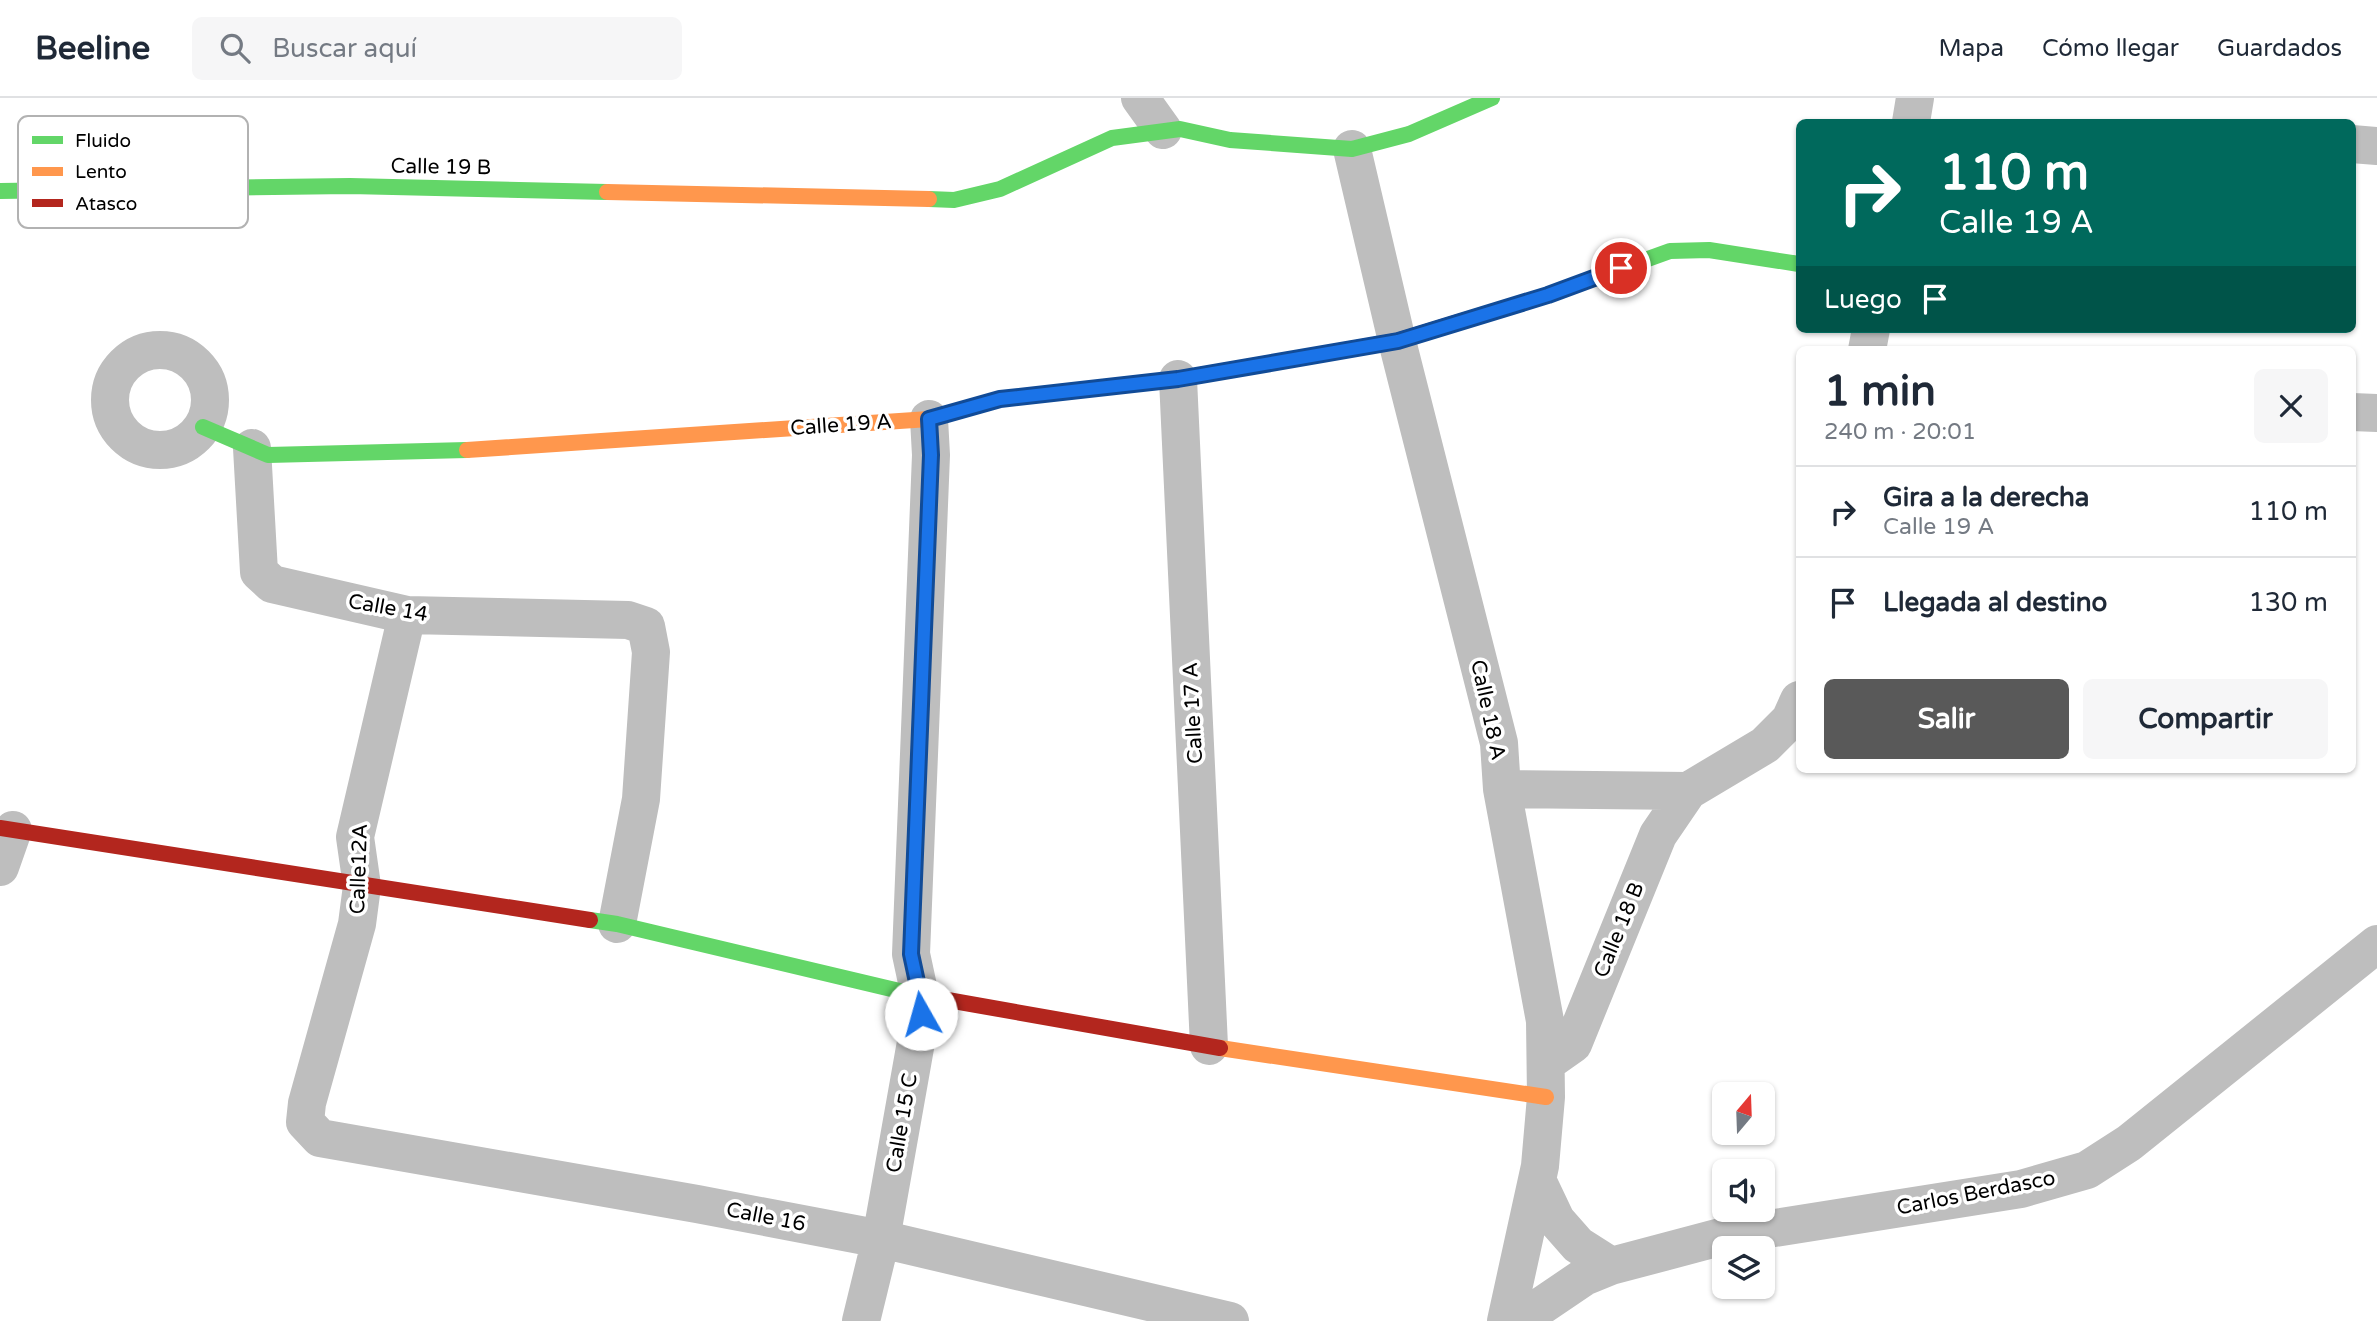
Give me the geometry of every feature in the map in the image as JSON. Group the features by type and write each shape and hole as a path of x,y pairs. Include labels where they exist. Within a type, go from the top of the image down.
{"street":[{"path":"1140,98 1163,130"},
{"name":"Calle 19 B","path":"248,187 350,186 954,200 999,189 1112,138 1181,129 1230,140 1352,149 1409,134 1492,98"},
{"path":"1912,119 1916,98"},
{"path":"2356,144 2377,146"},
{"name":"Calle 18 A","path":"1352,149 1499,743 1502,789 1545,1021 1546,1080 1537,1180 1506,1321"},
{"name":"Calle 19 B","path":"0,191 18,191"},
{"name":"Calle 19 A","path":"203,427 268,456 501,449 929,419 1000,399 1178,379 1398,341 1548,295 1670,251 1709,250 1796,264"},
{"name":"Calle 17 A","path":"1178,379 1209,1046"},
{"path":"2356,412 2377,413"},
{"name":"Calle 15 C","path":"860,1321 881,1240 921,1014 911,954 931,455 929,419"},
{"name":"Calle 14","path":"252,448 259,572 272,584 407,615 628,620 646,626 651,652 640,799 617,924"},
{"name":"Calle12A","path":"305,1122 307,1102 357,924 362,887 355,837 407,615"},
{"path":"1502,789 1688,791 1765,744 1790,720 1796,707"},
{"name":"Calle 18 B","path":"1546,1080 1573,1044 1658,835 1688,791"},
{"path":"0,867 6,829 362,887 617,924 920,996 1209,1046 1546,1080"},
{"name":"Carlos Berdasco","path":"1519,1321 1584,1277 1611,1266 1724,1236 2021,1189 2087,1170 2129,1143 2377,944"},
{"name":"Calle 16","path":"305,1122 320,1138 684,1201 881,1240 1230,1321"},
{"path":"1537,1180 1556,1220 1578,1245 1611,1266"}],"traffic: fast":[{"path":"929,199 954,200 1000,189 1112,138 1180,129 1230,140 1352,149 1409,134 1492,98"},
{"path":"248,187 350,186 607,192"},
{"path":"0,191 18,191"},
{"path":"1462,321 1548,295 1670,251 1709,250 1796,264"},
{"path":"203,427 268,455 467,450"},
{"path":"590,920 617,924 908,993"}],"traffic: slow":[{"path":"607,192 929,199"},
{"path":"467,450 929,419 972,407"},
{"path":"1220,1048 1546,1097"}],"traffic: jam":[{"path":"972,407 1001,399 1178,379 1397,341 1462,321"},
{"path":"0,828 590,920"},
{"path":"908,993 1220,1048"}],"route":[{"path":"921,1014 911,954 931,455 929,419 1000,399 1178,379 1398,341 1548,295 1621,268"}]}
